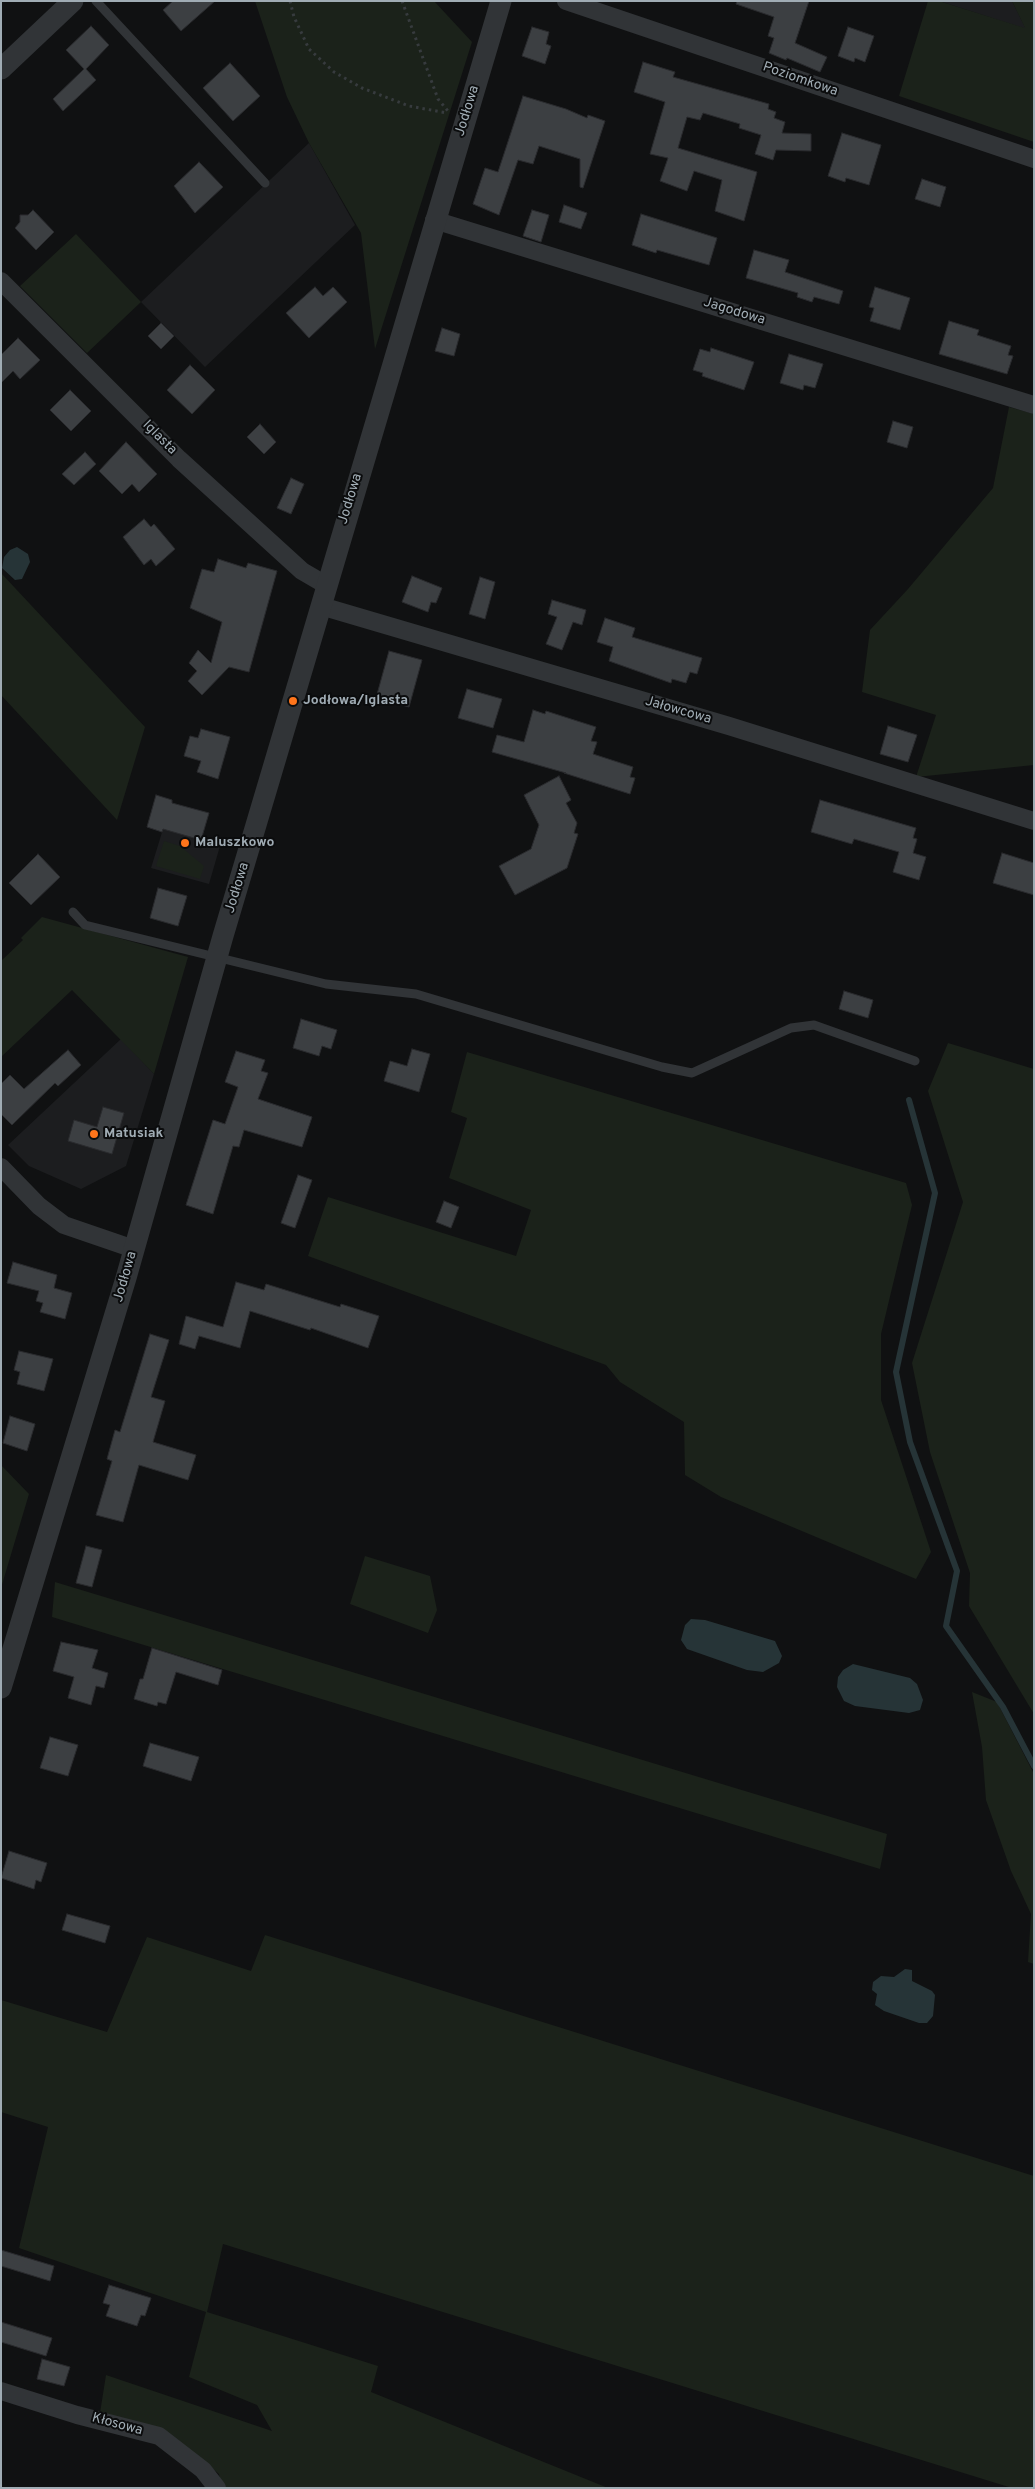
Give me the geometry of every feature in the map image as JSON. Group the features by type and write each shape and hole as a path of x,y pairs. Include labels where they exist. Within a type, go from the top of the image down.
{"street":[{"path":"1,68 73,1"},
{"name":"Jodłowa","path":"1,1688 134,1249 217,956 326,584 501,1"},
{"name":"Poziomkowa","path":"566,1 1034,159"},
{"name":"Jagodowa","path":"434,220 1034,405"},
{"name":"Iglasta","path":"1,280 179,459 302,571 326,584"},
{"name":"Jałowcowa","path":"321,606 738,729 1034,821"},
{"path":"1,1167 39,1206 64,1225 134,1249"},
{"name":"Kłosowa","path":"1,2391 159,2436 203,2470 217,2488"}],"lane":[{"path":"96,1 265,183"},
{"path":"73,912 85,925 326,984 416,994 662,1067 692,1072 791,1028 814,1025 915,1061"}],"path":[{"path":"290,1 294,17 309,49 334,72 362,88 409,106 452,114 438,99 402,1"}],"shaded area":[{"path":"255,1 434,1 472,42 375,349 361,233 309,143 287,97"},
{"path":"928,1 939,1 1025,28 1012,1 1034,1 1034,142 899,96"},
{"path":"939,1 1012,1 1026,29"},
{"path":"309,143 355,225 205,367 141,302"},
{"path":"76,234 141,302 87,353 20,286"},
{"path":"1009,407 1034,414 1034,765 916,777 936,715 862,692 870,630 908,589 993,488"},
{"path":"17,547 28,554 30,562 22,579 15,580 2,568 4,557 10,550"},
{"path":"1,573 145,727 117,820 1,695"},
{"name":"Maluszkowo","path":"175,804 209,813 201,840 220,846 209,884 151,868 163,829 168,830"},
{"path":"164,841 180,846 204,866 200,879 156,866"},
{"path":"42,917 188,957 154,1074 72,990 1,1057 1,961 23,940 21,938"},
{"path":"121,1039 154,1074 126,1166 81,1189 29,1166 8,1145"},
{"path":"948,1043 1034,1069 1034,1714 969,1606 970,1573 930,1452 912,1363 963,1202 928,1091"},
{"path":"467,1052 906,1183 912,1205 881,1334 881,1400 931,1552 916,1579 721,1497 685,1475 684,1422 620,1382 606,1365 308,1256 328,1197 516,1256 531,1210 449,1178 467,1118 451,1112"},
{"path":"1,1465 29,1494 1,1588"},
{"path":"365,1556 430,1576 437,1610 428,1633 350,1604"},
{"path":"55,1582 887,1834 880,1869 52,1617"},
{"path":"691,1619 705,1620 775,1641 782,1656 779,1663 763,1672 747,1670 687,1649 681,1640 685,1625"},
{"path":"853,1664 910,1678 917,1684 923,1700 920,1710 909,1713 855,1706 844,1701 837,1687 838,1677 843,1670"},
{"path":"972,1692 997,1702 1034,1774 1034,1964 1028,1962 1031,1914 1011,1871 986,1800 982,1747"},
{"path":"265,1935 1034,2176 1034,2488 1012,2488 223,2244 207,2312 378,2366 371,2392 608,2488 222,2488 219,2474 200,2458 100,2413 106,2375 272,2431 257,2405 189,2377 206,2312 19,2248 48,2127 1,2112 1,2000 107,2032 147,1937 251,1971"},
{"path":"905,1969 912,1970 912,1981 932,1991 935,1995 933,2016 927,2023 919,2023 884,2011 875,2005 877,1994 872,1990 873,1982 881,1976 894,1977"}],"building":[{"path":"173,1 215,1 181,31 163,10"},
{"path":"737,1 809,1 795,43 827,57 820,72 787,58 786,60 769,53 774,38 768,36 774,17 736,4"},
{"path":"91,26 109,45 86,69 96,80 63,111 53,99 84,69 66,50"},
{"path":"532,27 549,32 546,44 551,46 545,64 522,56"},
{"path":"848,27 874,36 865,62 855,58 854,62 838,56"},
{"path":"643,62 675,72 673,77 769,104 768,109 776,112 774,118 785,122 782,133 811,134 811,151 776,150 773,160 755,154 761,135 739,128 740,124 703,113 700,120 687,117 678,148 757,172 744,221 715,211 722,180 694,171 687,191 660,181 668,158 650,154 665,102 634,92"},
{"path":"230,63 260,96 233,121 203,88"},
{"path":"523,96 566,109 587,118 588,115 605,121 583,188 580,187 580,159 539,146 533,164 518,160 499,215 473,204 485,168 498,172"},
{"path":"842,133 881,145 869,185 846,178 845,182 828,176"},
{"path":"199,162 223,187 195,213 174,186"},
{"path":"922,179 946,187 940,207 915,199"},
{"path":"564,205 587,213 581,229 559,222"},
{"path":"33,210 54,232 36,250 15,228 20,222 20,215 28,215"},
{"path":"532,210 549,215 541,242 523,236"},
{"path":"641,214 717,238 709,265 657,250 656,253 632,245"},
{"path":"754,250 789,260 785,272 843,291 839,304 814,297 812,302 797,297 798,293 746,278"},
{"path":"315,287 323,296 333,287 347,302 309,338 286,313"},
{"path":"875,287 910,298 900,330 870,321 874,308 869,307"},
{"path":"949,321 979,330 977,335 1011,346 1008,355 1013,356 1007,374 939,354"},
{"path":"161,323 174,336 161,349 148,336"},
{"path":"442,328 460,334 454,356 435,351"},
{"path":"18,338 40,360 20,379 13,371 1,383 1,355"},
{"path":"711,348 754,362 744,390 702,376 703,373 693,370 700,349 710,352"},
{"path":"789,354 823,364 815,388 804,385 803,390 780,383"},
{"path":"190,365 215,390 192,414 167,390"},
{"path":"70,390 91,411 71,431 50,410"},
{"path":"893,421 913,427 907,448 887,442"},
{"path":"260,424 276,442 264,454 247,437"},
{"path":"126,442 157,474 139,492 132,484 122,494 99,471"},
{"path":"85,452 96,464 74,485 62,474"},
{"path":"291,478 304,484 291,514 277,508"},
{"path":"144,519 151,527 154,524 175,549 156,566 151,559 144,565 123,537"},
{"path":"218,559 246,568 248,563 277,571 249,672 229,667 202,695 188,681 197,671 189,663 198,650 211,663 222,622 190,608 202,569 214,572"},
{"path":"412,576 442,588 436,603 431,602 428,612 402,602"},
{"path":"480,577 495,582 485,619 469,614"},
{"path":"552,600 586,610 582,625 573,622 562,650 546,644 557,617 548,614"},
{"path":"605,618 635,628 632,637 702,658 697,674 690,672 686,683 672,679 671,683 609,661 613,647 597,642"},
{"path":"389,651 422,660 409,707 376,698"},
{"path":"467,689 502,699 493,728 458,718"},
{"path":"533,710 545,714 546,711 596,727 591,741 597,742 593,754 633,767 630,777 635,778 630,794 492,752 497,735 524,742"},
{"path":"888,726 917,735 908,762 880,754"},
{"path":"201,729 230,737 218,779 197,772 201,761 184,756 190,736 198,738"},
{"path":"559,776 571,800 566,803 577,823 574,833 578,834 567,868 515,895 499,866 531,849 539,825 524,795"},
{"path":"156,795 172,800 172,803 209,813 201,840 163,829 162,832 147,827"},
{"path":"820,800 916,828 913,838 917,839 913,853 926,857 919,880 893,872 899,852 854,839 852,844 811,832"},
{"path":"1002,853 1034,863 1034,895 993,883"},
{"path":"38,854 60,877 31,905 9,883"},
{"path":"158,888 187,896 178,926 150,918"},
{"path":"844,991 873,1000 868,1018 839,1009"},
{"path":"301,1019 337,1030 331,1049 322,1046 319,1056 293,1048"},
{"path":"412,1049 430,1054 419,1092 384,1081 390,1061 407,1066"},
{"path":"68,1050 81,1065 58,1086 55,1083 12,1125 1,1114 1,1084 10,1075 24,1089"},
{"path":"236,1051 265,1060 261,1071 268,1073 258,1099 312,1117 302,1147 244,1130 239,1147 233,1146 213,1214 186,1205 213,1120 225,1124 238,1087 225,1082"},
{"name":"Matusiak","path":"103,1107 124,1113 112,1154 68,1141 74,1120 97,1127"},
{"path":"298,1175 312,1180 295,1228 281,1223"},
{"path":"444,1201 459,1207 451,1228 436,1222"},
{"path":"13,1262 57,1275 54,1288 72,1293 65,1319 40,1312 43,1303 36,1301 39,1291 7,1283"},
{"path":"236,1282 264,1290 266,1284 340,1307 341,1304 379,1316 368,1348 311,1328 310,1330 250,1311 240,1348 199,1336 195,1349 179,1344 186,1316 223,1327"},
{"path":"150,1334 169,1340 151,1397 165,1401 153,1442 196,1455 188,1480 139,1465 123,1522 96,1515 112,1461 107,1459 115,1430 120,1432"},
{"path":"19,1351 53,1359 44,1391 17,1384 20,1372 14,1370"},
{"path":"10,1416 35,1424 27,1451 3,1443"},
{"path":"86,1546 102,1550 92,1587 76,1583"},
{"path":"61,1642 98,1650 92,1668 108,1673 104,1688 96,1686 91,1705 68,1698 74,1677 53,1671"},
{"path":"152,1648 222,1670 218,1685 176,1672 166,1704 158,1702 157,1706 134,1699 140,1679 143,1679"},
{"path":"50,1737 78,1745 68,1776 40,1768"},
{"path":"150,1743 199,1757 191,1781 143,1766"},
{"path":"9,1851 47,1863 41,1882 36,1880 34,1889 1,1878"},
{"path":"67,1914 110,1926 105,1943 62,1930"},
{"path":"1,2250 54,2266 50,2281 1,2266"},
{"path":"109,2285 151,2298 145,2316 141,2315 137,2326 106,2316 110,2305 103,2303"},
{"path":"1,2322 52,2338 46,2356 1,2342"},
{"path":"42,2359 70,2367 64,2386 37,2379"}],"waterway":[{"path":"909,1100 935,1193 896,1372 910,1442 957,1571 946,1626 1003,1707 1034,1766"}],"place":[{"name":"Jodłowa/Iglasta","path":"293,701"},
{"name":"Maluszkowo","path":"185,843"},
{"name":"Matusiak","path":"94,1134"}]}
